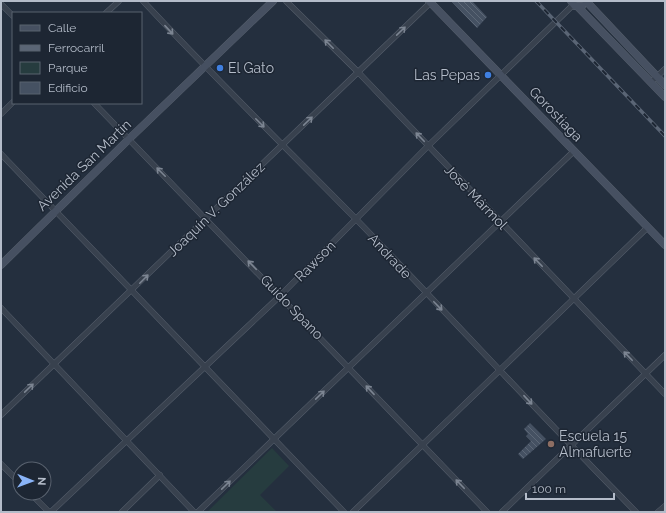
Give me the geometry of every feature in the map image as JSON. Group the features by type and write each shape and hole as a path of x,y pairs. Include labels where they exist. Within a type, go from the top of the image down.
{"main road":[{"name":"Avenida San Martín","path":"1,265 128,140 273,1"},
{"path":"574,4 583,6 586,1 665,85"},
{"name":"Gorostiaga","path":"430,2 665,246"},
{"path":"574,4 665,97"}],"street":[{"path":"107,12 119,1"},
{"name":"Andrade","path":"143,1 204,67 356,219 571,446 636,512"},
{"name":"José Mármol","path":"286,1 358,72 665,394"},
{"name":"Joaquín V. González","path":"1,415 430,2"},
{"path":"1,4 12,15"},
{"name":"Rawson","path":"50,512 128,441 281,295 428,146 574,4"},
{"path":"651,82 665,69"},
{"path":"1,114 12,103"},
{"name":"Guido Spano","path":"95,104 128,140 206,217 281,295 487,512"},
{"path":"198,512 574,151"},
{"path":"1,154 344,512"},
{"path":"353,512 648,227"},
{"path":"1,308 55,363 194,512"},
{"path":"502,512 665,355"},
{"path":"1,464 12,475"},
{"path":"122,512 160,475"},
{"path":"38,501 50,512"},
{"path":"658,512 665,506"}],"green space":[{"path":"272,448 289,466 260,495 277,512 207,512"}],"building":[{"path":"451,1 472,1 487,17 477,28"},
{"path":"530,423 546,439 523,459 518,454 531,441 526,436 528,434 524,429"}],"railway":[{"path":"536,1 665,136"}],"place":[{"name":"El Gato","path":"220,68"},
{"name":"Las Pepas","path":"488,75"},
{"name":"Escuela 15 Almafuerte","path":"551,444"}]}
